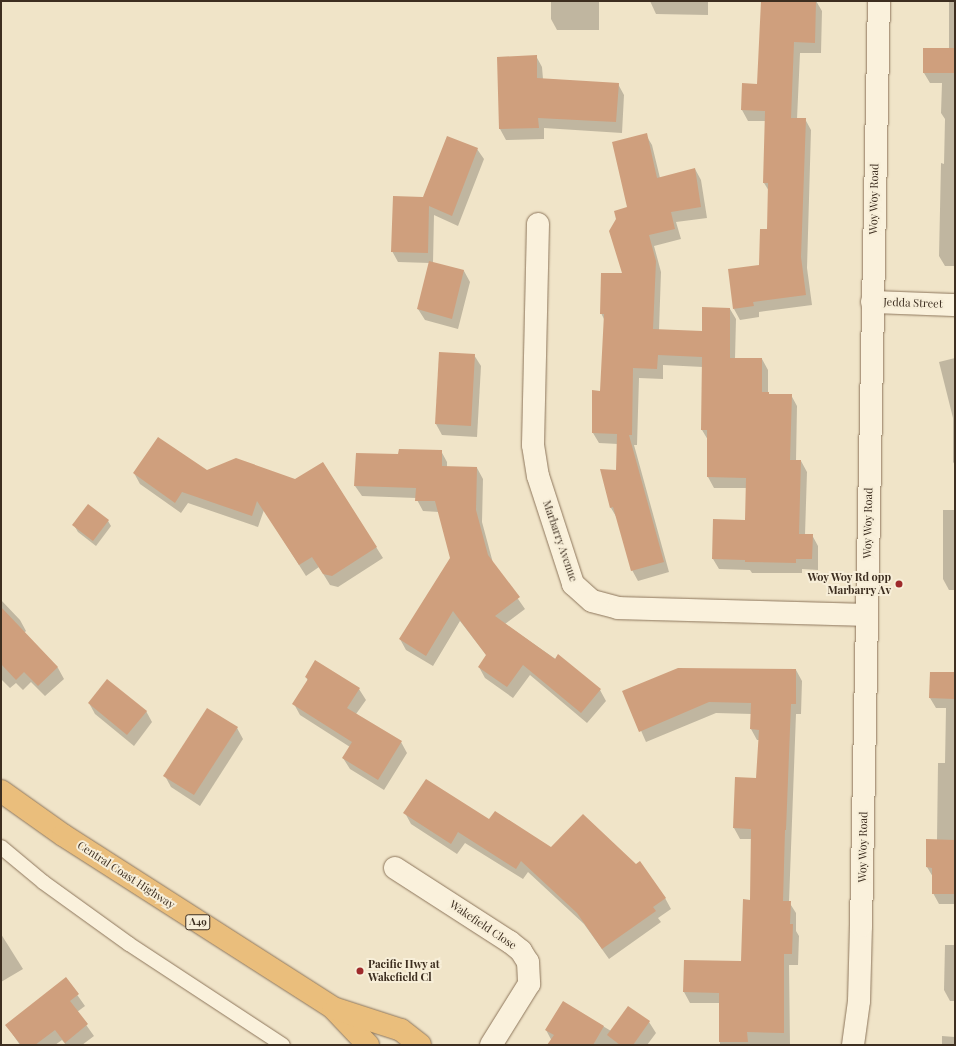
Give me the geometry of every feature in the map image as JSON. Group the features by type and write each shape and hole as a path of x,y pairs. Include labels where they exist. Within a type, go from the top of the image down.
{"highway":[{"name":"Central Coast Highway","path":"1,791 63,835 333,1008 368,1045"},
{"name":"Central Coast Highway","path":"333,1008 401,1030 420,1045"}],"main road":[{"name":"Woy Woy Road","path":"853,1045 859,993 879,1"},
{"name":"Marbarry Avenue","path":"538,224 533,445 538,476 573,584 592,601 618,608 867,615"},
{"name":"Jedda Street","path":"872,302 955,305"},
{"name":"Wakefield Close","path":"396,868 510,942 521,951 528,962 529,984 491,1045"}],"lane":[{"path":"1,847 42,882 129,944 283,1045"}],"building":[{"path":"761,1 816,1 815,43 794,42 791,118 806,118 801,257 806,295 753,302 754,306 733,309 728,269 759,265 760,229 767,229 768,183 763,183 765,111 741,110 742,83 757,84"},
{"path":"923,48 955,48 955,73 923,73"},
{"path":"537,55 537,78 619,83 616,122 538,118 539,128 499,129 497,57"},
{"path":"647,133 657,178 695,168 701,207 671,212 675,229 649,235 656,261 653,329 702,331 702,307 730,308 730,358 762,358 762,392 769,392 769,394 792,394 790,460 801,460 799,534 813,534 812,559 796,559 796,563 745,562 745,560 712,559 713,519 745,520 746,478 707,477 707,430 701,430 702,357 658,355 657,369 633,368 632,435 629,435 664,562 631,571 613,507 610,508 600,469 616,470 617,434 592,433 592,390 600,391 604,314 600,314 601,273 622,273 609,231 616,219 614,211 627,207 612,142"},
{"path":"447,136 478,148 452,216 429,206 428,253 391,252 393,196 423,197"},
{"path":"429,261 464,270 452,319 417,309"},
{"path":"439,352 475,354 471,426 435,424"},
{"path":"158,437 207,470 236,458 295,479 323,462 377,547 332,576 323,574 312,557 299,565 257,501 252,516 182,492 175,503 133,473"},
{"path":"399,449 442,450 442,466 477,467 476,510 488,555 520,597 495,616 555,659 558,654 601,689 581,713 523,665 507,687 478,667 486,655 453,611 426,656 399,639 450,558 435,501 415,501 416,488 354,486 356,453 398,454"},
{"path":"88,504 109,520 93,541 72,525"},
{"path":"1,607 58,667 38,686 24,672 16,680 1,664"},
{"path":"315,660 360,688 347,708 402,741 378,780 342,758 352,742 292,704 308,679 305,677"},
{"path":"678,668 796,669 796,704 791,704 785,830 783,901 791,901 790,924 793,924 792,954 784,954 784,1033 747,1032 748,1042 719,1042 719,993 683,992 684,960 741,961 743,899 750,900 751,829 733,828 735,777 756,778 759,730 750,729 751,703 709,702 639,732 622,691"},
{"path":"930,672 955,672 955,699 929,698"},
{"path":"107,679 147,711 127,735 88,703"},
{"path":"207,708 238,727 194,795 163,776"},
{"path":"426,779 489,819 495,811 551,847 583,814 636,864 640,861 666,898 653,907 656,911 602,949 577,913 521,861 516,869 458,832 451,844 403,813"},
{"path":"926,839 955,840 955,894 932,894 932,868 926,867"},
{"path":"66,977 79,994 70,1001 88,1024 65,1043 55,1030 35,1045 21,1045 5,1025"},
{"path":"563,1001 604,1026 593,1045 547,1045 554,1035 545,1030"},
{"path":"628,1006 650,1021 633,1045 620,1045 607,1035"}],"place":[{"name":"Woy Woy Rd opp Marbarry Av","path":"899,584"},
{"name":"Pacific Hwy at Wakefield Cl","path":"360,971"}]}
